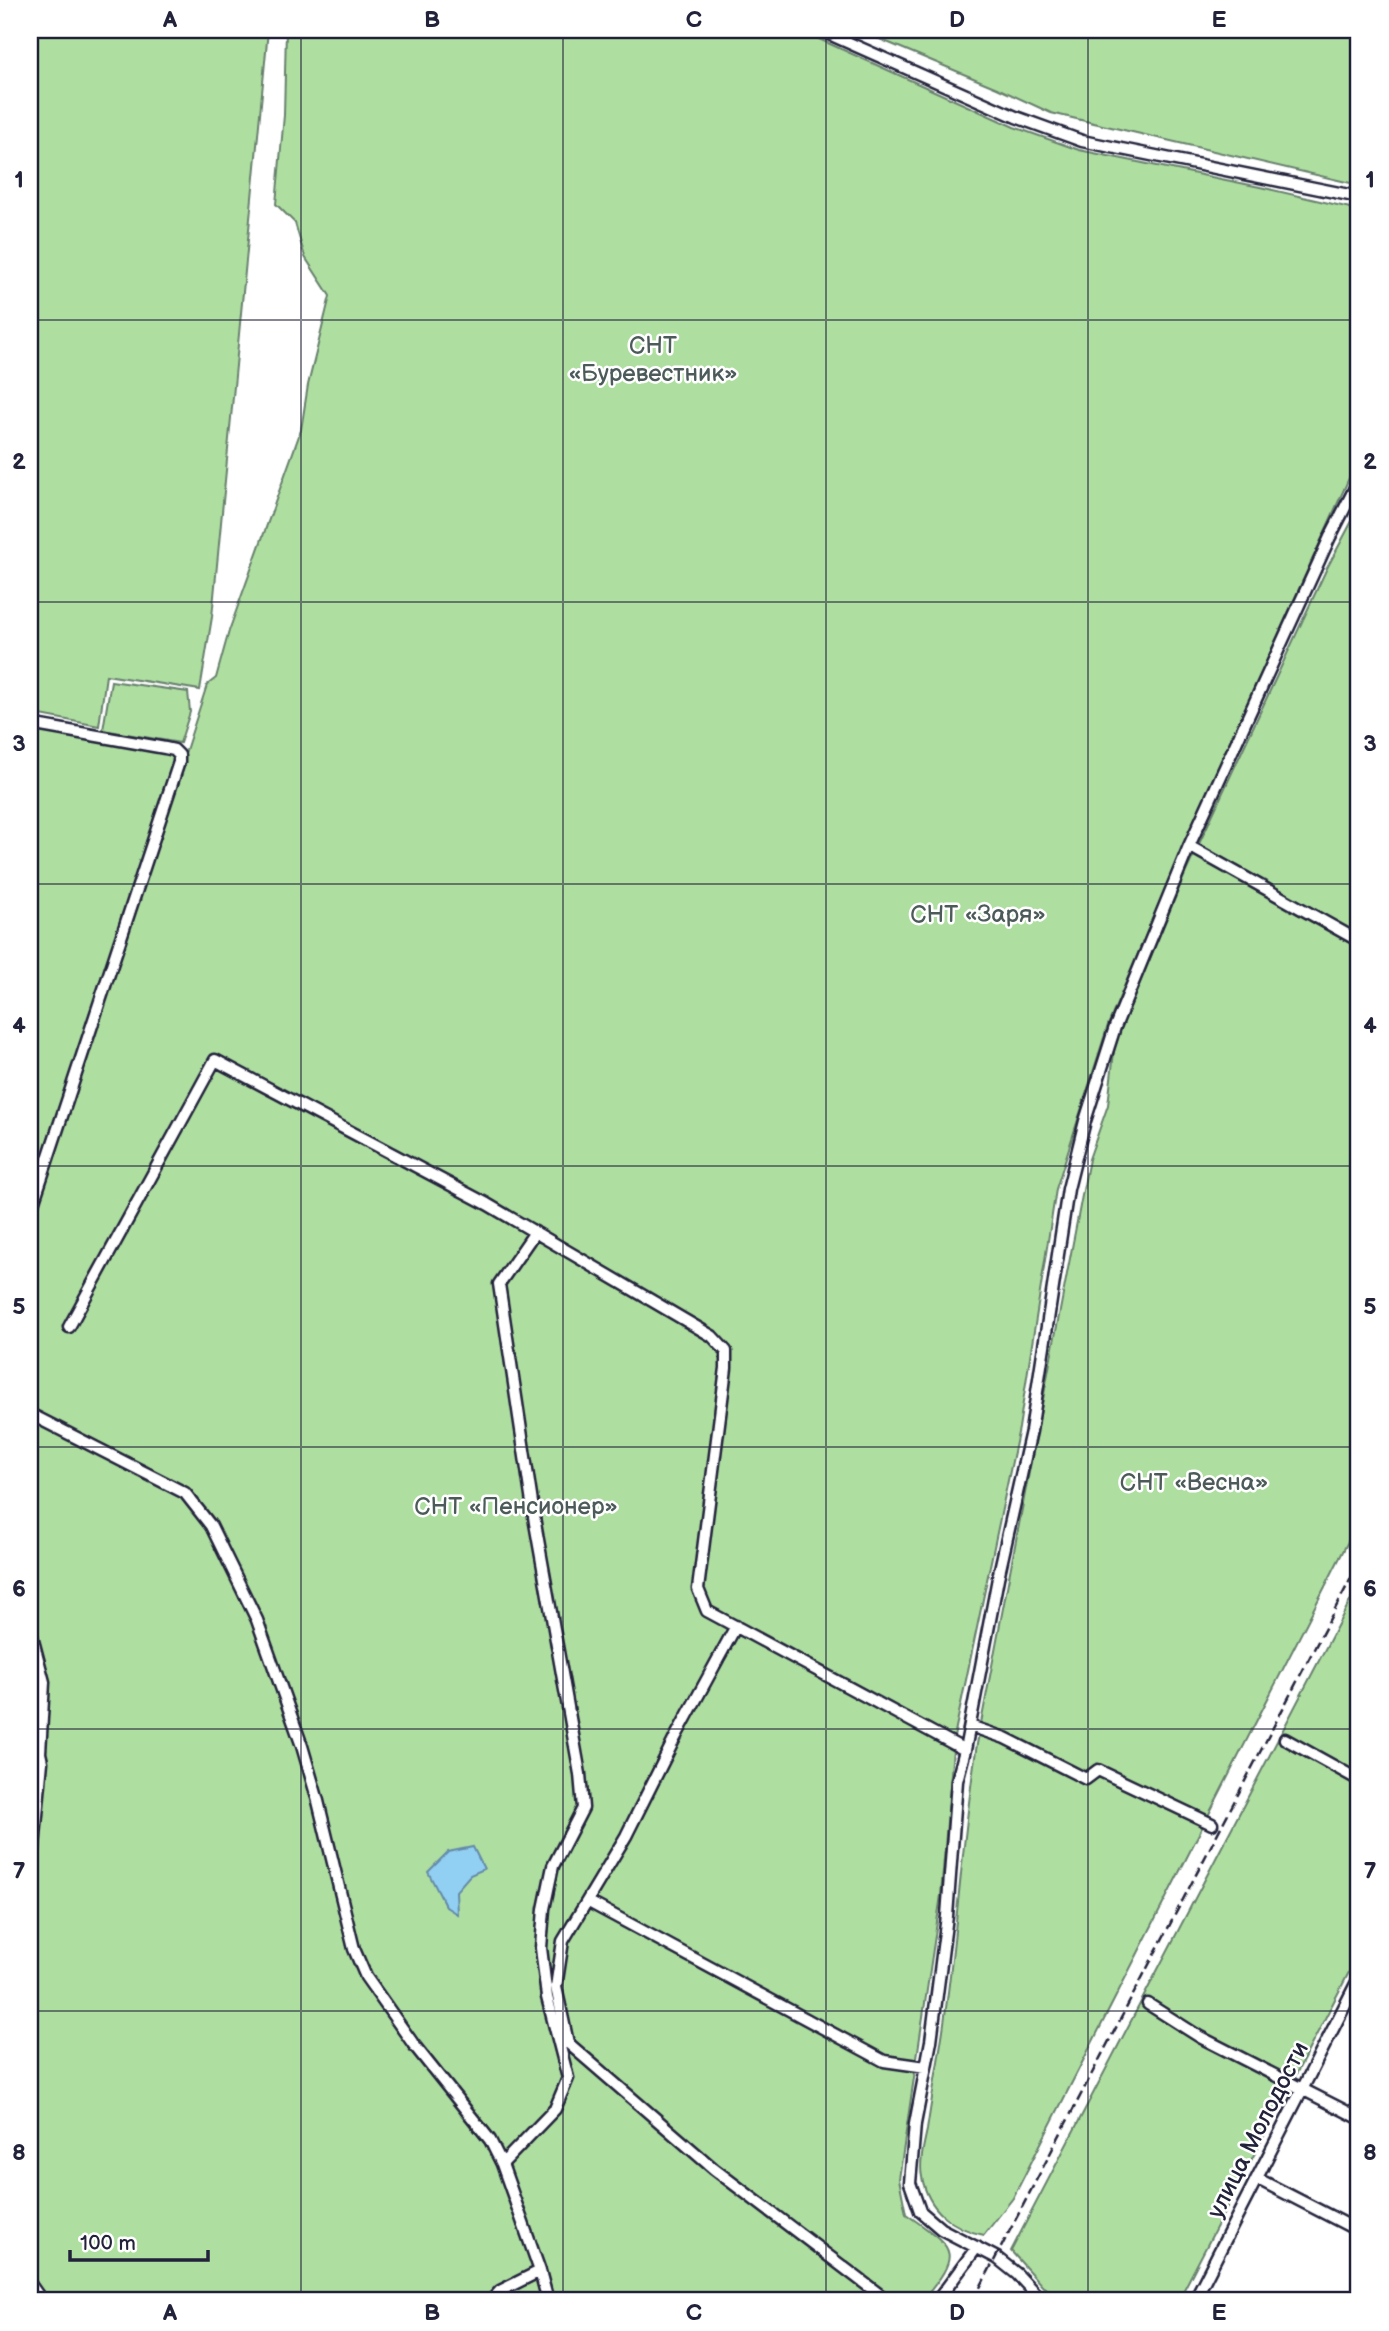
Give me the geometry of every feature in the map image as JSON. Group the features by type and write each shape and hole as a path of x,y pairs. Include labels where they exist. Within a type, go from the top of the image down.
{"street":[{"path":"820,30 1016,117 1083,141 1359,197"},
{"path":"1042,2301 1017,2274 977,2247 941,2229 920,2211 910,2183 915,2124 926,2067 947,1916 957,1781 1031,1431 1068,1189 1085,1121 1115,1027 1189,846 1330,537 1359,480"},
{"path":"30,724 165,748 174,750 179,755 179,762 30,1213"},
{"path":"1189,846 1359,941"},
{"path":"69,1327 215,1060 535,1232 712,1336 726,1351 726,1368 698,1589 707,1611 965,1750"},
{"path":"502,2164 555,2109 568,2078 547,1997 541,1948 544,1909 554,1866 583,1808 580,1774 535,1523 499,1284 535,1232"},
{"path":"30,1414 185,1493 211,1526 257,1620 302,1746 354,1950 366,1977 414,2045 490,2140 502,2164 540,2270 548,2301"},
{"path":"736,1626 626,1836 563,1941 556,1987 568,2043 714,2169 888,2301"},
{"path":"30,1629 44,1682 40,1753 42,1762 30,1891"},
{"path":"970,1726 1005,1738 1086,1779 1098,1770 1212,1824"},
{"path":"1285,1739 1359,1780"},
{"path":"587,1901 884,2061 926,2067"},
{"name":"улица Молодости","path":"1194,2301 1359,1978"},
{"path":"1148,2004 1200,2037 1359,2118"},
{"path":"1258,2179 1359,2231"},
{"path":"937,2301 977,2247"},
{"path":"491,2301 500,2291 540,2270"},
{"path":"30,2284 42,2301"}],"green space":[{"path":"30,30 268,30 212,617 200,690 106,675 99,726 30,713"},
{"path":"286,30 799,30 1014,127 1079,150 1359,210 1359,456 1183,846 1108,1025 1056,1189 1019,1428 954,1737 941,1895 899,2179 906,2214 935,2235 948,2252 944,2271 922,2301 30,2301 30,1223 102,1012 207,685 216,678 229,631 301,430 308,385 330,296 305,257 295,223 276,204 284,115"},
{"path":"858,30 1359,30 1359,185 1051,113"},
{"name":"СНТ «Весна»","path":"1359,508 1359,1520 1013,2198 984,2235 952,2223 936,2208 925,2189 921,2160 948,1994 977,1744 1089,1159 1108,1105 1115,1043 1185,874 1326,570"},
{"path":"111,681 188,692 190,712 180,743 103,730"},
{"path":"30,728 172,754 175,762 30,1198"},
{"path":"1359,1584 1359,1953 1178,2301 1070,2301 1043,2287 1011,2251"}],"water":[{"path":"473,1847 484,1869 470,1875 456,1891 457,1914 446,1907 428,1872 448,1852"}],"railway":[{"path":"973,2301 1359,1563"}],"park label":[{"name":"СНТ «Буревестник»","path":"653,359"},
{"name":"СНТ «Заря»","path":"978,914"},
{"name":"СНТ «Пенсионер»","path":"516,1506"}]}
